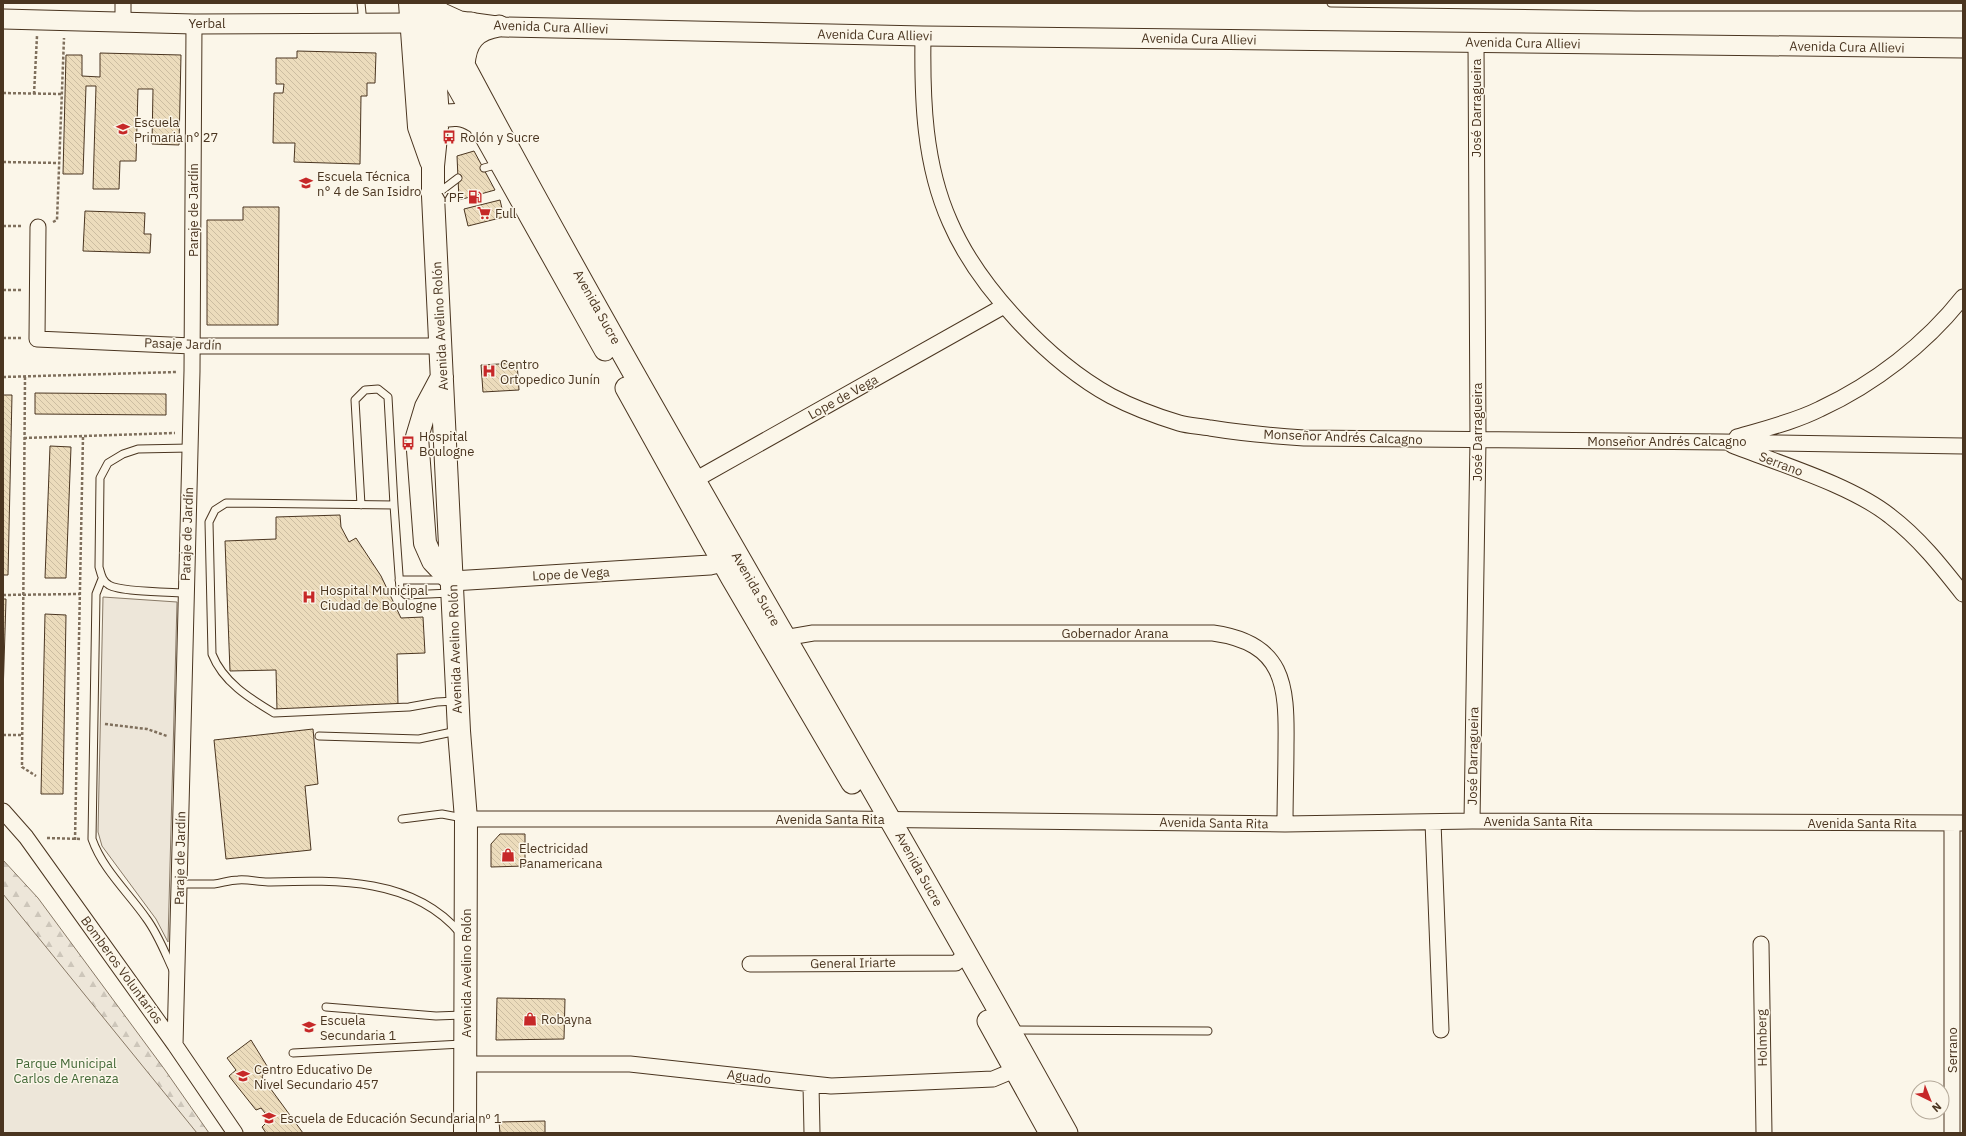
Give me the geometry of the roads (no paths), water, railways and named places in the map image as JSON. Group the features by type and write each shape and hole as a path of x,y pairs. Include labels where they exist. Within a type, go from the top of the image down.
{"main road":[{"name":"Avenida Sucre","path":"434,6 448,44 455,82 476,122 492,166 688,484"},
{"name":"Avenida Avelino Rolón","path":"434,6 438,117 433,166 434,196 459,731 466,819 465,1133"},
{"name":"Avenida Avelino Rolón","path":"411,13 419,127 433,166"},
{"path":"448,44 450,36 456,29 471,23"},
{"path":"464,65 465,52 470,41 478,33 488,28 499,26"},
{"name":"Avenida Sucre","path":"448,44 464,65 729,558 882,819 1022,1067 1067,1133"},
{"path":"438,117 458,114 468,116 476,122"},
{"name":"Avenida Sucre","path":"729,558 784,638 882,819"},
{"name":"Avenida Sucre","path":"961,958 1010,1030 1022,1067 1050,1133"}],"street":[{"path":"123,3 123,22"},
{"name":"Avenida Cura Allievi","path":"434,6 449,17 471,23 499,26 923,36 1963,48"},
{"name":"Yerbal","path":"3,19 194,24 363,23 411,13"},
{"name":"Paraje de Jardín","path":"175,1045 192,371 194,24"},
{"name":"Monseñor Andrés Calcagno","path":"923,36 922,94 925,122 938,189 950,222 975,268 1004,306 1054,354 1111,396 1142,410 1180,423 1264,435 1304,438 1963,446"},
{"name":"José Darragueira","path":"1472,821 1478,440 1476,43"},
{"name":"Pasaje Jardín","path":"38,227 38,339 192,346 440,346"},
{"name":"Serrano","path":"1722,442 1819,410 1867,384 1921,342 1963,297"},
{"name":"Lope de Vega","path":"688,484 1004,306"},
{"name":"Serrano","path":"1722,442 1822,480 1865,499 1890,516 1919,542 1963,594"},
{"name":"Lope de Vega","path":"453,587 710,565 729,558"},
{"name":"Gobernador Arana","path":"784,638 813,633 1213,633 1246,640 1270,658 1279,673 1284,694 1286,719 1285,824"},
{"name":"Bomberos Voluntarios","path":"3,811 26,837 175,1045 235,1133"},
{"name":"Avenida Santa Rita","path":"466,819 882,819 1285,824 1472,821 1958,823"},
{"path":"1433,822 1441,1030"},
{"name":"Serrano","path":"1952,1133 1958,823"},
{"name":"Holmberg","path":"1761,944 1764,1133"},
{"name":"General Iriarte","path":"750,964 961,958"},
{"name":"Aguado","path":"465,1054 683,1068 811,1085 831,1086 993,1079 1022,1067"},
{"path":"811,1085 812,1133"}],"lane":[{"path":"361,3 363,23"},
{"path":"1331,3 1963,7"},
{"path":"434,196 458,178"},
{"path":"361,505 355,400 364,390 378,390 388,397 400,589 406,595 453,587"},
{"path":"186,593 121,589 110,586 102,579 99,567 100,478 108,463 123,454 138,449 190,448"},
{"path":"394,506 226,503 215,510 209,522 212,654 217,667 227,680 256,702 274,713 409,707 437,702 458,701"},
{"path":"399,580 427,578 453,587"},
{"path":"102,579 96,594 92,840 97,853 108,870 148,919 177,978"},
{"path":"319,736 419,739 459,731"},
{"path":"402,819 442,814 466,819"},
{"path":"180,884 214,884 238,880 262,882 331,880 401,892 419,900 439,912 466,940"},
{"path":"326,1007 436,1016 465,1015"},
{"path":"1010,1030 1208,1031"},
{"path":"293,1053 465,1054"}],"place":[{"name":"Escuela Primaria n° 27","path":"123,129"},
{"name":"Rolón y Sucre","path":"449,137"},
{"name":"Escuela Técnica n° 4 de San Isidro","path":"306,183"},
{"name":"YPF","path":"475,197"},
{"name":"Full","path":"484,213"},
{"name":"Centro Ortopedico Junín","path":"489,371"},
{"name":"Hospital Boulogne","path":"408,443"},
{"name":"Hospital Municipal Ciudad de Boulogne","path":"309,597"},
{"name":"Electricidad Panamericana","path":"508,855"},
{"name":"Robayna","path":"530,1019"},
{"name":"Escuela Secundaria 1","path":"309,1027"},
{"name":"Centro Educativo De Nivel Secundario 457","path":"243,1076"},
{"name":"Escuela de Educación Secundaria nº 1","path":"269,1118"}],"park label":[{"name":"Parque Municipal Carlos de Arenaza","path":"66,1070"}]}
